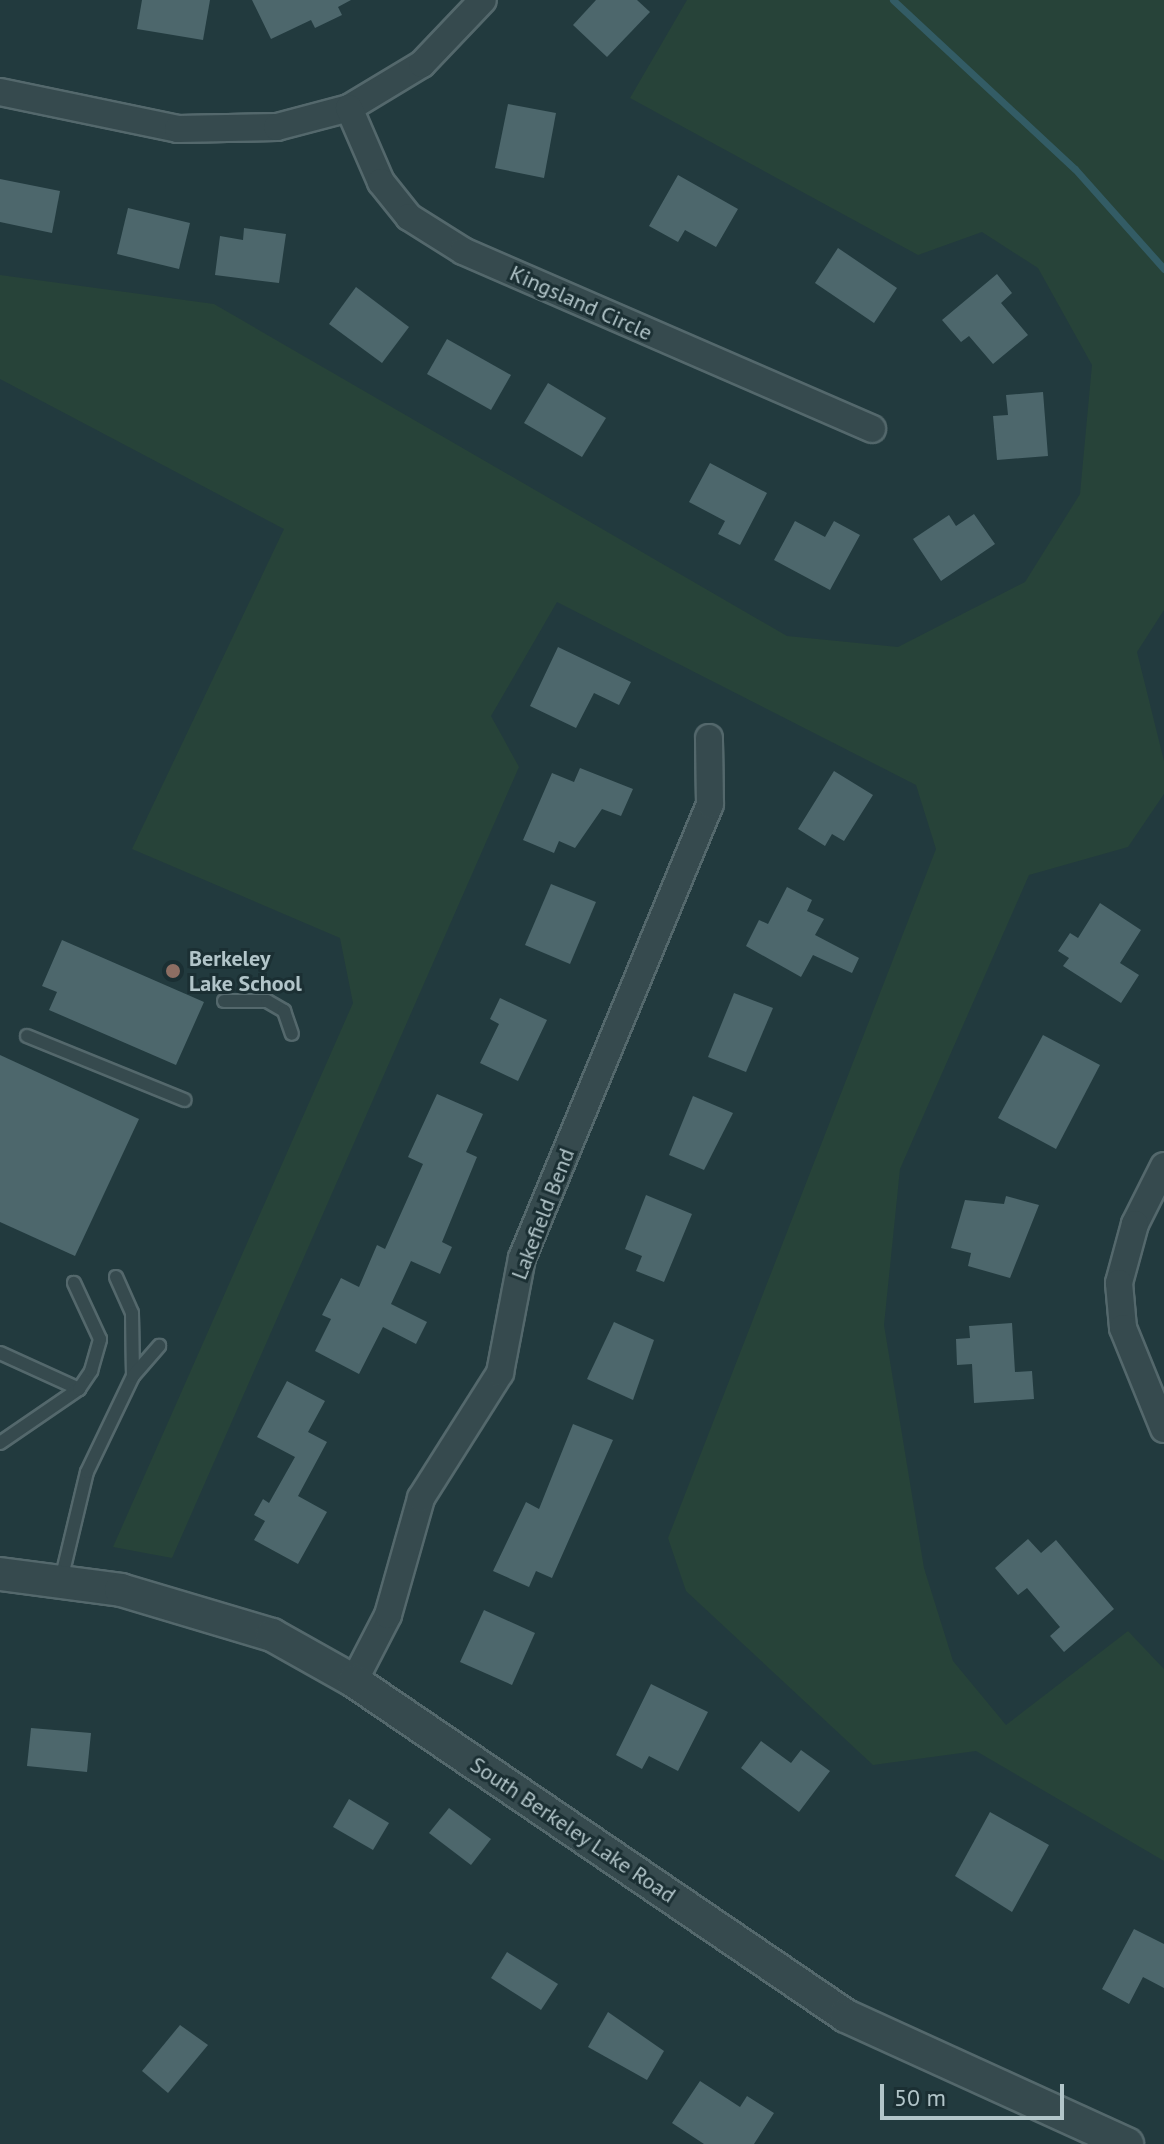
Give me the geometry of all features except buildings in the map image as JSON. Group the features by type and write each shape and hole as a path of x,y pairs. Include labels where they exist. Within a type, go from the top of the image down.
{"street":[{"path":"0,92 178,129 277,127 349,108 422,64 483,0"},
{"name":"Kingsland Circle","path":"349,108 391,194 409,217 463,251 872,429"},
{"name":"Lakefield Bend","path":"354,1681 388,1615 421,1498 500,1373 522,1258 710,804 709,738"},
{"path":"1164,1166 1135,1224 1119,1283 1123,1328 1164,1429"},
{"name":"South Berkeley Lake Road","path":"0,1574 61,1580 202,1609 272,1635 354,1681 846,2016 1127,2144"}],"lane":[{"path":"224,1001 267,1001 284,1011 292,1034"},
{"path":"27,1036 185,1100"},
{"path":"116,1277 132,1313 133,1376"},
{"path":"0,1443 79,1389 100,1339 74,1283"},
{"path":"61,1580 87,1472 133,1376 159,1346"},
{"path":"0,1353 79,1389"}],"green space":[{"path":"687,0 1164,0 1164,610 1137,652 1164,761 1164,794 1128,847 1029,875 900,1169 884,1325 924,1568 953,1661 1006,1725 1128,1631 1164,1669 1164,1861 976,1751 873,1765 686,1591 668,1538 936,849 916,785 557,602 491,716 519,767 172,1558 113,1547 353,1003 340,938 132,849 284,529 0,379 0,275 214,304 787,636 898,647 1025,582 1080,494 1092,365 1038,268 982,232 918,255 630,98"}],"waterway":[{"path":"893,0 1075,169 1164,269"}],"place":[{"name":"Berkeley Lake School","path":"173,971"}]}
